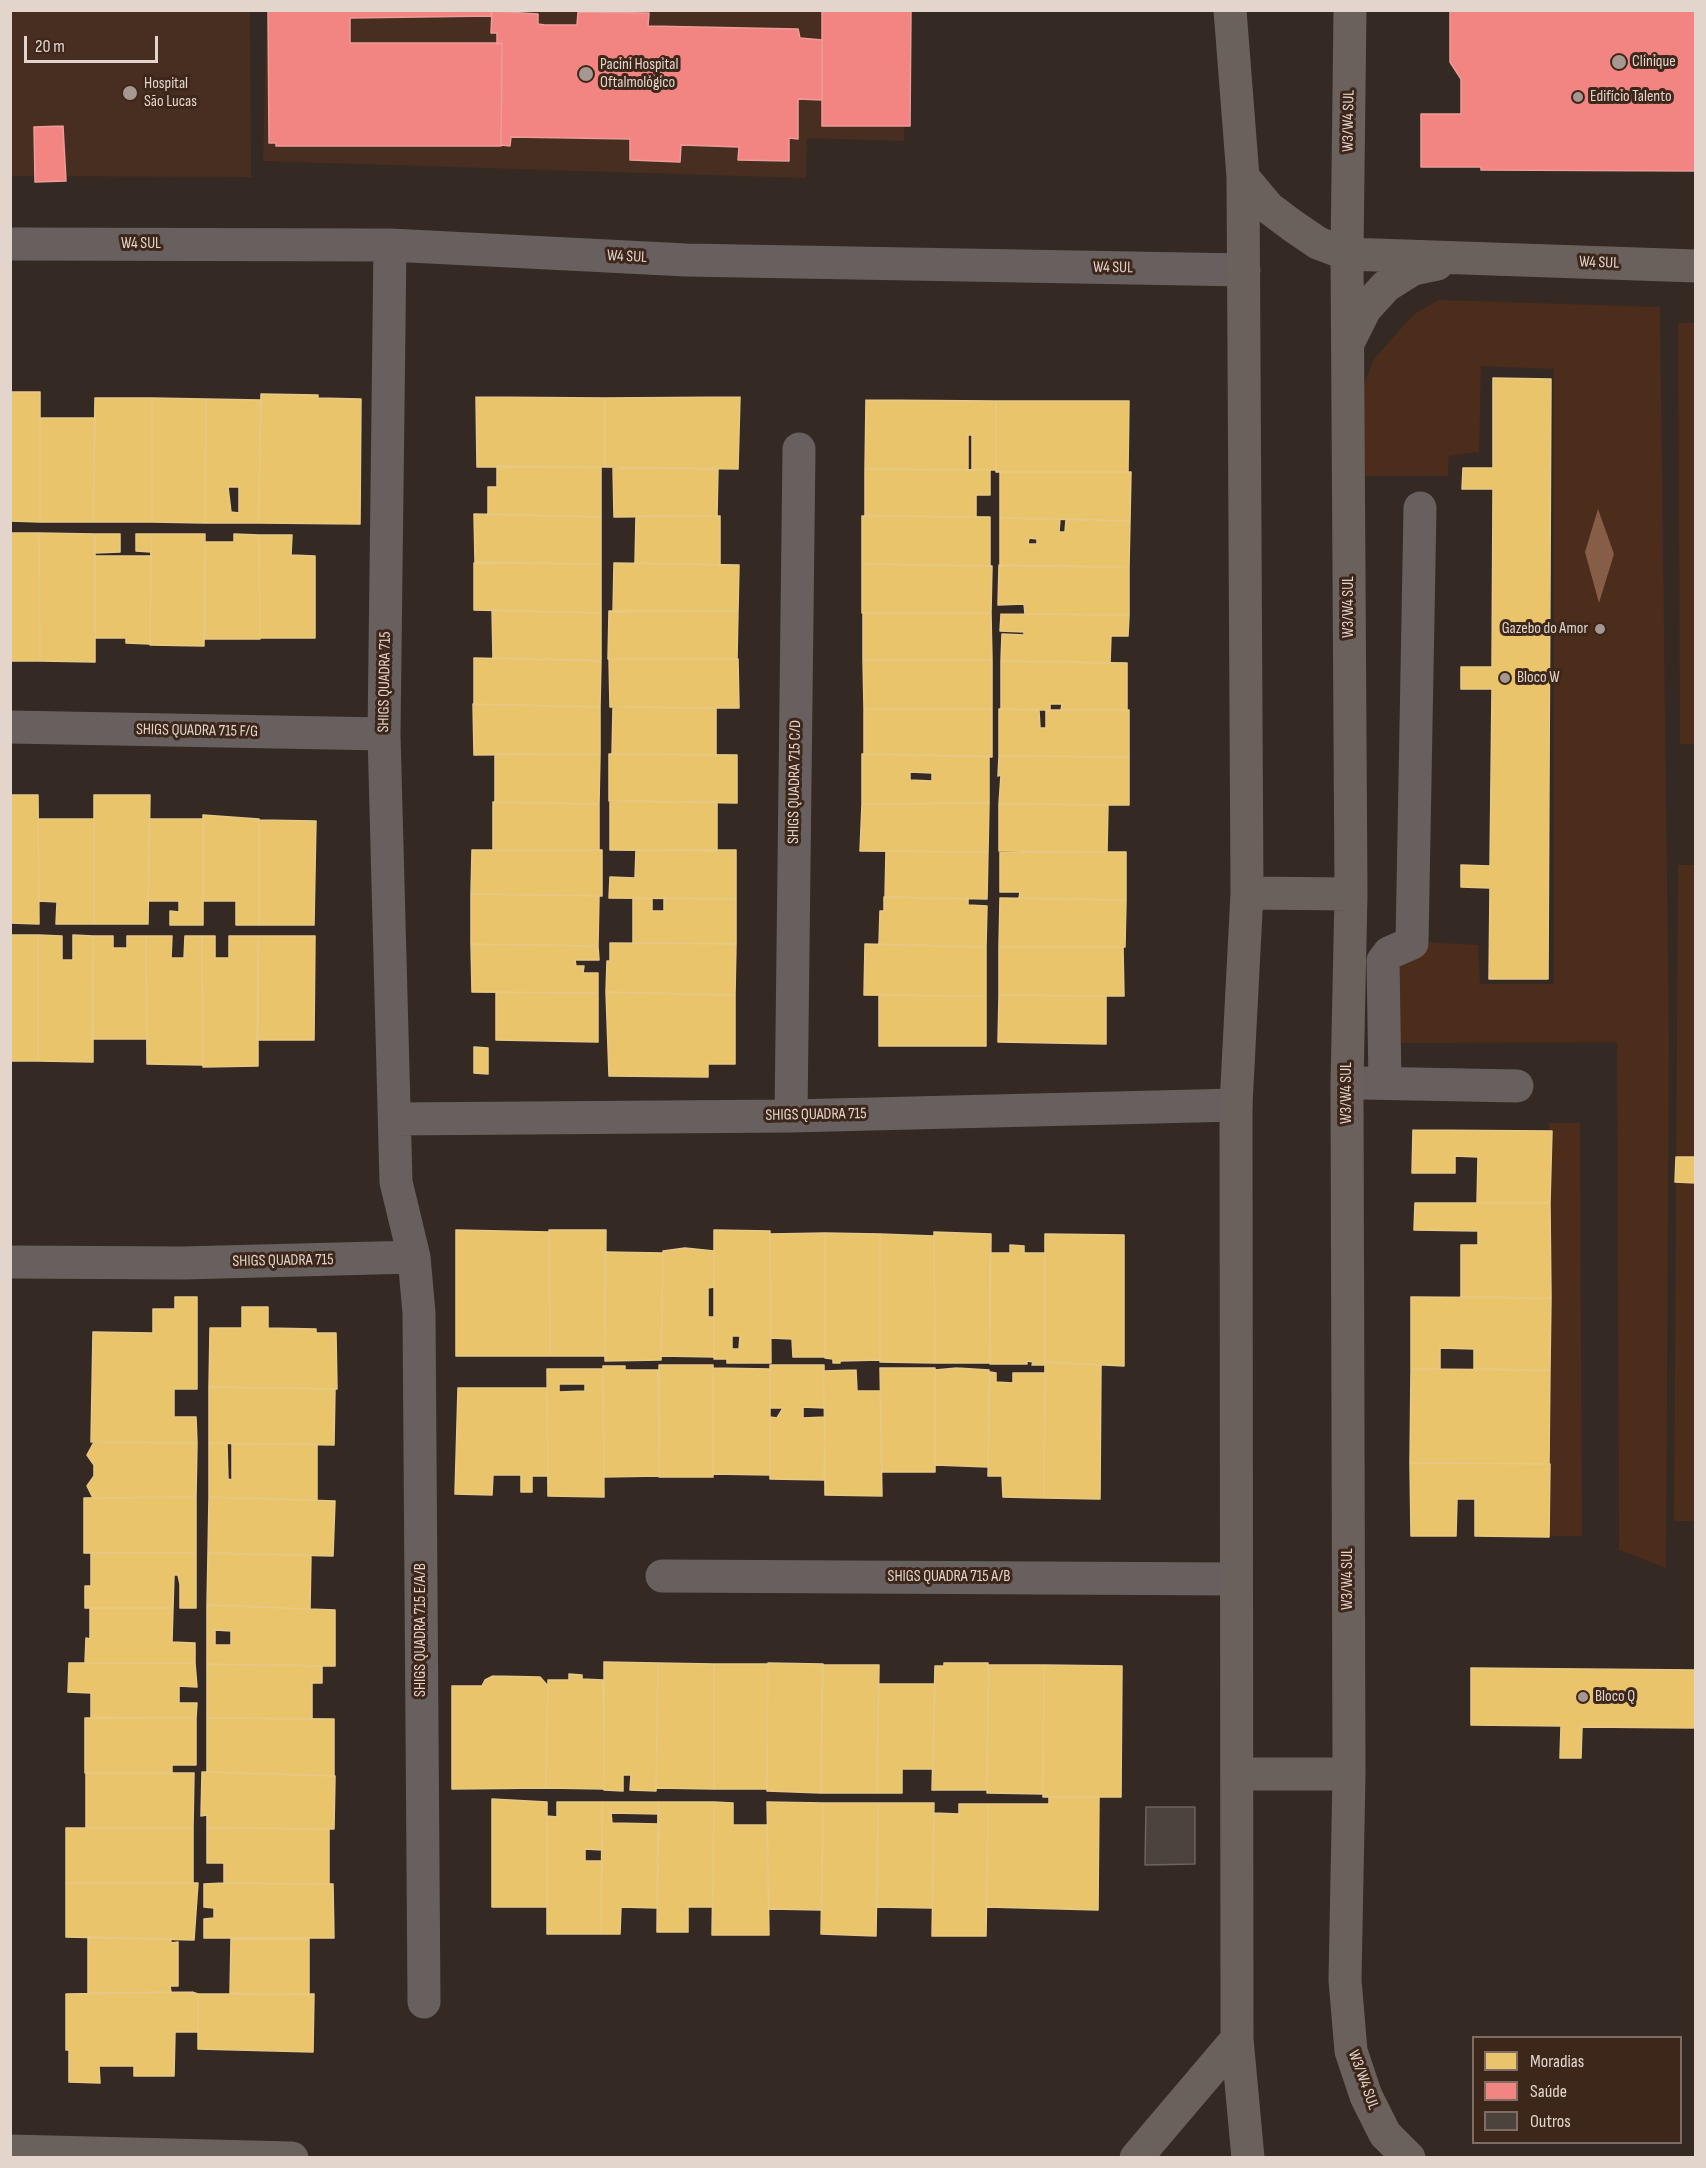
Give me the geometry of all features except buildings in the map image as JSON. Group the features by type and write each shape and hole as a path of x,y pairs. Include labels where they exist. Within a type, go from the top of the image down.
{"main road":[{"path":"1230,10 1243,177 1244,270 1246,893 1236,1105 1236,1579 1237,2039 1248,2157"},
{"name":"W3/W4 SUL","path":"1350,10 1347,254 1351,894 1347,1083 1349,1774 1345,1980 1351,2051 1366,2096 1385,2134 1409,2157"},
{"name":"W4 SUL","path":"1243,177 1269,208 1293,226 1318,243 1347,254 1695,266"},
{"path":"1348,344 1365,309 1386,286 1413,269 1457,259"},
{"path":"1246,893 1351,894"},
{"path":"1237,1774 1349,1774"},
{"path":"1136,2157 1237,2039"},
{"path":"10,2151 292,2157"}],"street":[{"name":"W4 SUL","path":"10,244 390,245 686,260 1244,270"},
{"name":"SHIGS QUADRA 715","path":"10,1262 183,1263 414,1257 396,1182 384,734 390,245"},
{"name":"SHIGS QUADRA 715 C/D","path":"791,1116 799,449"},
{"path":"1385,1083 1383,961 1389,952 1412,943 1420,508"},
{"name":"SHIGS QUADRA 715 F/G","path":"10,727 384,734"},
{"path":"1347,1083 1517,1086"},
{"name":"SHIGS QUADRA 715","path":"395,1119 791,1116 1236,1105"},
{"name":"SHIGS QUADRA 715 E/A/B","path":"414,1257 419,1313 424,2002"},
{"name":"SHIGS QUADRA 715 A/B","path":"662,1576 1236,1579"}],"shaded area":[{"name":"Hospital São Lucas","path":"11,11 250,11 251,177 11,176"},
{"name":"Pacini Hospital Oftalmológico","path":"267,11 907,11 904,141 807,138 806,178 263,161"},
{"path":"1439,300 1660,307 1669,1039 1666,1568 1619,1550 1617,1042 1393,1043 1388,940 1478,945 1480,984 1554,984 1554,369 1481,366 1479,452 1449,456 1448,476 1356,476 1361,392 1374,359 1414,314"},
{"path":"1678,323 1696,323 1695,744 1680,744"},
{"path":"1598,509 1614,554 1599,603 1585,552"},
{"path":"1678,865 1695,865 1695,1521 1674,1521"},
{"path":"1549,1123 1580,1123 1582,1536 1546,1536"}],"place":[{"name":"Clinique","path":"1619,62"},
{"name":"Pacini Hospital Oftalmológico","path":"586,74"},
{"name":"Hospital São Lucas","path":"130,93"},
{"name":"Edifício Talento","path":"1578,97"},
{"name":"Gazebo do Amor","path":"1600,629"},
{"name":"Bloco W","path":"1505,678"},
{"name":"Bloco Q","path":"1583,1697"}]}
